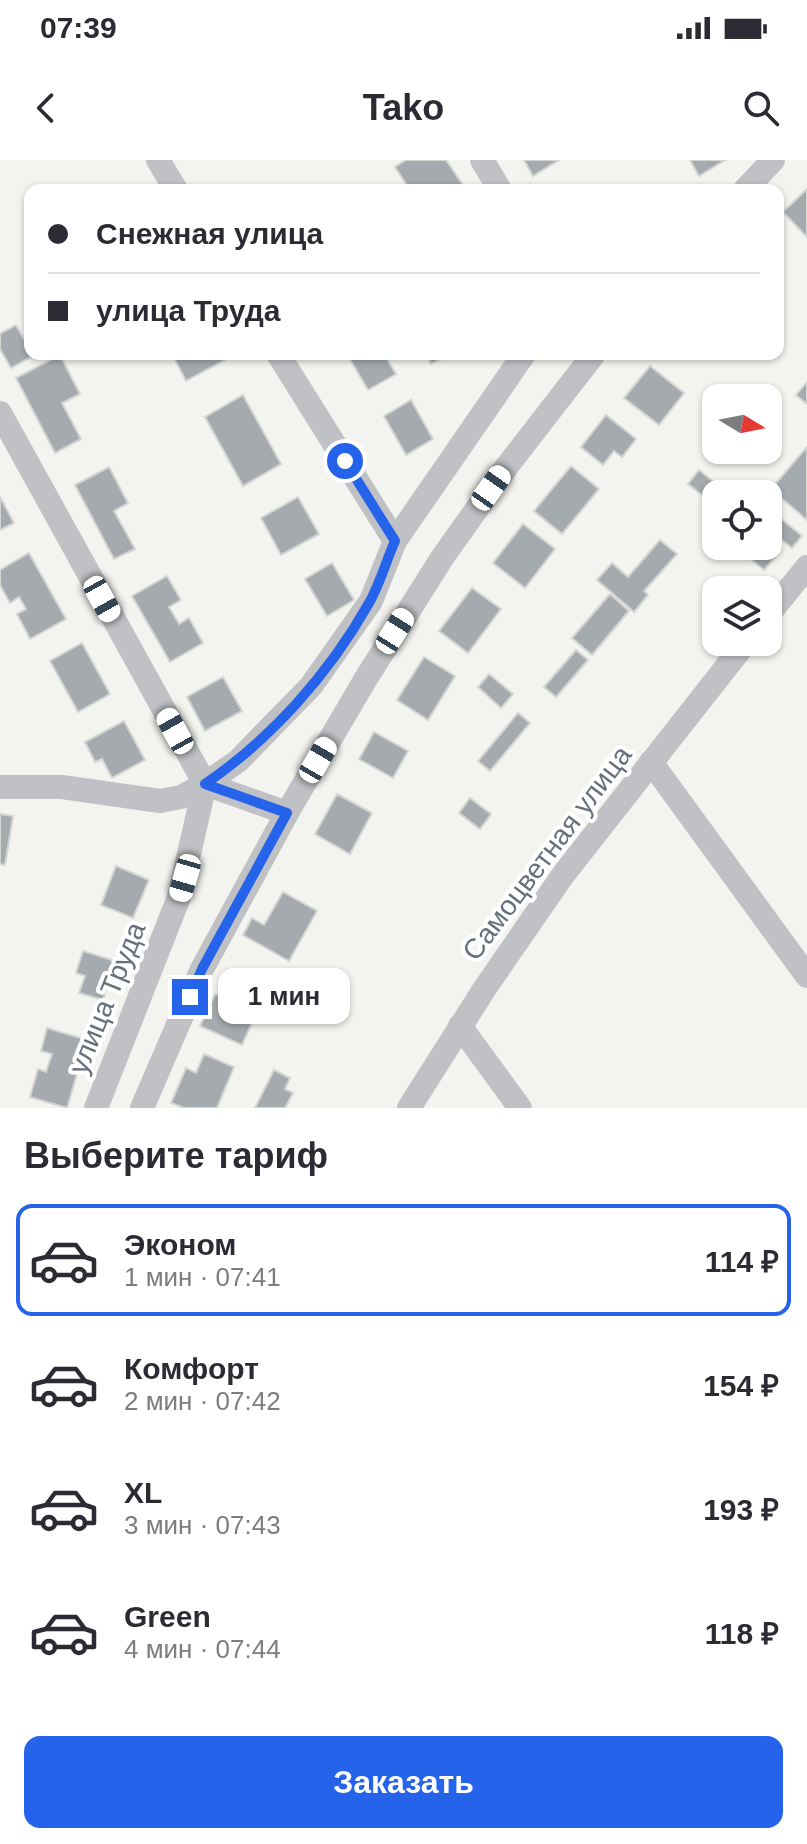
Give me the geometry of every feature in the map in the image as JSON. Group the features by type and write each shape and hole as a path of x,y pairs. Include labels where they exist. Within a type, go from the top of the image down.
{"street":[{"path":"158,160 172,184"},
{"path":"482,160 496,184"},
{"path":"751,184 773,160"},
{"path":"282,360 395,541"},
{"path":"0,787 62,787 160,801 181,797 238,761 311,686 371,601 395,541 520,360"},
{"path":"142,1108 202,969 287,813 365,680 442,558 508,465 589,360"},
{"path":"0,413 205,784 287,813"},
{"path":"782,598 807,567"},
{"name":"Самоцветная улица","path":"409,1108 460,1026 563,875 735,656"},
{"path":"651,762 807,976"},
{"name":"улица Труда","path":"96,1108 179,897 205,784"},
{"path":"460,1026 520,1108"}],"building":[{"path":"406,160 446,160 462,184 406,184 395,167"},
{"path":"524,160 559,160 533,176"},
{"path":"690,160 725,160 699,176"},
{"path":"807,189 807,237 784,213"},
{"path":"16,325 24,340 26,360 11,368 0,349 0,334"},
{"path":"50,360 63,360 80,394 62,403 81,439 55,453 16,378"},
{"path":"175,360 225,360 186,381"},
{"path":"350,360 388,360 396,374 368,390"},
{"path":"650,366 684,393 659,425 624,398"},
{"path":"807,382 807,404 796,395"},
{"path":"243,395 281,464 243,486 205,417"},
{"path":"411,400 433,439 406,455 384,416"},
{"path":"606,415 636,439 622,457 614,451 603,465 581,447"},
{"path":"807,447 807,520 782,498 782,480 779,480"},
{"path":"571,466 599,489 562,534 534,511"},
{"path":"109,467 128,503 114,511 135,549 114,559 75,485"},
{"path":"699,470 712,480 702,480 702,495 688,484"},
{"path":"0,497 14,523 0,530"},
{"path":"298,497 319,534 281,555 261,518"},
{"path":"782,520 802,536 792,548 782,540"},
{"path":"523,524 555,549 525,588 493,563"},
{"path":"660,540 677,554 644,591 648,595 634,612 597,580 612,563 628,577"},
{"path":"29,553 66,619 30,639 17,614 26,609 19,597 10,603 0,585 0,570"},
{"path":"752,560 772,560 764,570"},
{"path":"332,563 354,600 327,616 305,579"},
{"path":"167,576 181,600 169,607 179,624 189,618 203,643 170,662 132,596"},
{"path":"472,588 501,609 468,653 439,631"},
{"path":"610,594 629,611 592,655 572,638"},
{"path":"82,643 110,694 78,712 50,661"},
{"path":"576,650 588,660 556,697 544,687"},
{"path":"424,657 455,676 428,720 397,700"},
{"path":"489,674 513,694 501,708 478,687"},
{"path":"223,677 242,711 205,731 187,697"},
{"path":"518,713 530,723 490,771 478,761"},
{"path":"124,721 145,760 112,778 102,759 95,762 85,742"},
{"path":"374,732 408,751 393,778 359,759"},
{"path":"337,794 372,813 350,854 315,834"},
{"path":"470,798 491,814 480,829 459,813"},
{"path":"0,814 13,816 5,865 0,864"},
{"path":"116,866 149,880 133,918 101,905"},
{"path":"283,892 317,911 289,961 243,935 252,918 264,925"},
{"path":"83,951 115,961 103,1000 79,993 85,976 76,973"},
{"path":"239,989 262,1000 242,1045 200,1026 215,994 232,1002"},
{"path":"47,1028 87,1040 67,1108 30,1097 38,1069 46,1072 52,1054 41,1051"},
{"path":"204,1054 234,1067 217,1108 184,1108 171,1103 186,1068 196,1073"},
{"path":"274,1070 290,1078 285,1089 293,1093 285,1108 255,1108"}],"route":[{"path":"190,997 202,969 287,813 205,784 238,761 311,686 371,601 395,541 345,461"}]}
